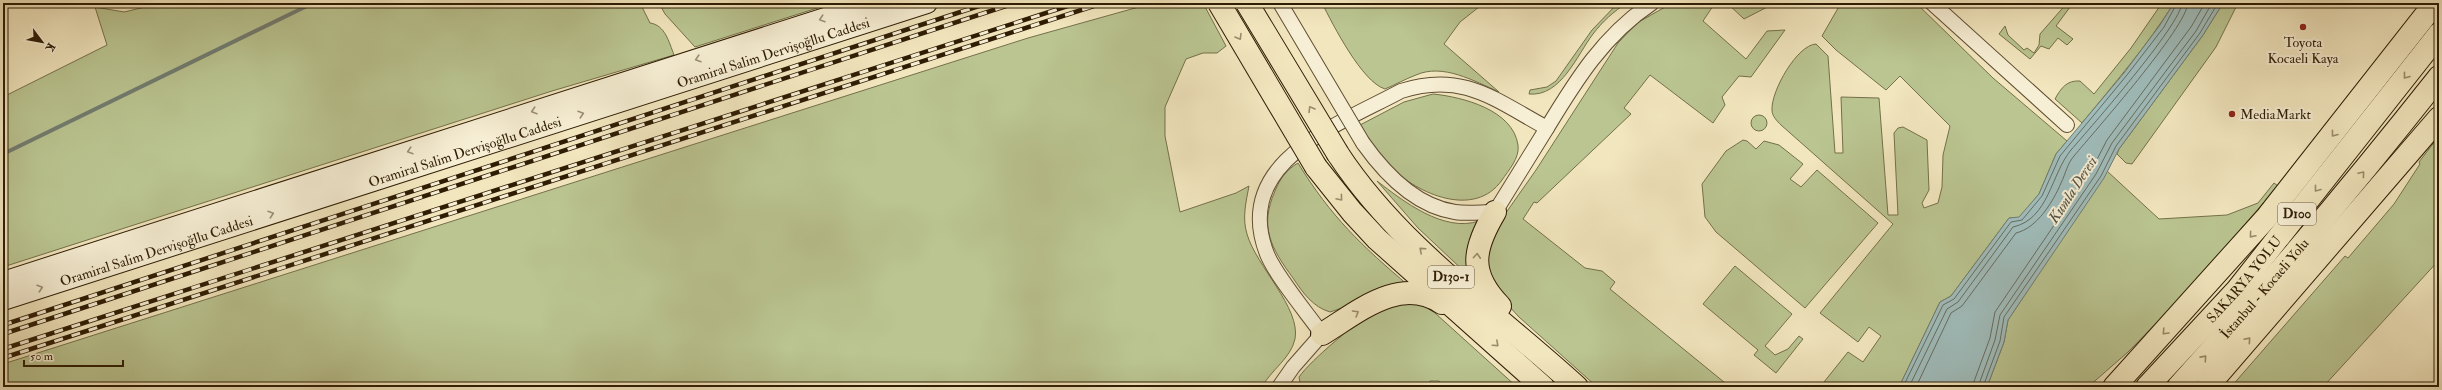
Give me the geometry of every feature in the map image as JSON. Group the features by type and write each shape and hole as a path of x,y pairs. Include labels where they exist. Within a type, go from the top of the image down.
{"highway":[{"name":"D130-1","path":"1219,3 1316,167 1365,227 1543,387"},
{"name":"D130-1","path":"1247,3 1338,154 1358,182 1399,228 1570,381"},
{"path":"2114,387 2133,368 2262,223 2435,3"},
{"path":"2353,109 2439,21"},
{"name":"SAKARYA YOLU","path":"2147,387 2237,290 2439,34"},
{"name":"İstanbul - Kocaeli Yolu","path":"2178,387 2260,296 2366,169 2439,77"},
{"path":"2332,242 2439,96"},
{"path":"2210,385 2439,118"},
{"path":"1495,212 1481,235 1477,254 1479,276 1482,285 1488,294 1570,381"},
{"path":"1322,334 1383,297 1403,292 1420,293 1439,301 1478,328"},
{"path":"2105,387 2133,368"}],"main road":[{"name":"Oramiral Salim Dervişoğllu Caddesi","path":"3,282 872,3"},
{"name":"Oramiral Salim Dervişoğllu Caddesi","path":"3,300 927,3"}],"street":[{"path":"1280,3 1363,143 1388,176 1422,199 1453,212 1495,212 1547,128 1600,49 1624,23 1652,3"},
{"path":"1932,3 2067,125"},
{"path":"1280,387 1293,367 1322,334 1275,268 1267,255 1264,242 1260,210 1264,194 1283,161 1315,137 1401,92 1424,85 1451,84 1469,88 1547,128"}],"green space":[{"path":"162,3 640,3 650,23 659,27 666,35 674,55 552,91 3,267 3,97 107,45 95,7 124,12"},
{"path":"659,3 833,3 695,47 665,14"},
{"path":"1153,3 1203,3 1226,46 1217,53 1203,53 1186,59 1165,107 1165,136 1180,212 1236,193 1249,186 1245,216 1247,234 1259,260 1285,301 1295,327 1295,339 1293,346 1262,387 3,387 3,364 1028,38"},
{"path":"1322,3 1484,3 1460,22 1444,44 1499,92 1458,75 1437,71 1416,75 1385,89 1376,84 1367,76 1358,65 1333,25"},
{"path":"1618,3 1627,3 1604,21 1559,82 1550,89 1540,93 1529,94 1530,90 1547,87 1556,81 1592,30"},
{"path":"1672,3 1715,3 1703,21 1746,59 1767,31 1785,30 1751,77 1739,76 1722,97 1725,105 1713,123 1650,75 1624,108 1631,114 1537,203 1534,202 1523,219 1585,268 1602,271 1615,282 1610,289 1730,387 1597,387 1519,317 1497,293 1487,272 1488,244 1496,227 1536,170 1618,43 1637,23"},
{"path":"1727,3 1775,3 1744,19"},
{"path":"1841,3 1916,3 1993,78 2067,141 2056,154 2039,194 2019,218 2009,218 1951,296 1940,302 1901,383 1875,387 1820,387 1848,352 1863,362 1881,336 1869,327 1858,342 1820,313 1893,224 1779,123 1773,114 1773,102 1780,81 1793,60 1809,46 1816,44 1828,56 1835,153 1843,153 1841,97 1879,98 1888,215 1898,215 1894,133 1898,128 1903,127 1927,140 1929,190 1922,203 1924,208 1938,203 1942,187 1943,155 1950,126 1900,76 1886,90 1836,50 1822,36"},
{"path":"2067,3 2073,3 2056,26 2073,39 2067,45 2058,38 2049,49 2041,46 2030,59 1999,34 2005,26 2008,35 2024,50 2027,48 2034,53 2039,45 2040,34"},
{"path":"2162,3 2174,3 2141,50 2082,123 2055,99 2060,91 2068,83 2080,81 2094,94 2131,48"},
{"path":"2223,3 2238,3 2216,47 2132,164 2126,163 2117,154 2119,149 2203,35"},
{"path":"1433,94 1458,98 1485,108 1497,114 1507,123 1514,133 1518,145 1517,155 1502,180 1491,192 1477,198 1462,200 1446,198 1430,193 1416,186 1402,177 1386,162 1360,125 1404,102"},
{"path":"1759,115 1766,120 1767,123 1762,130 1759,131 1752,126 1751,123 1756,116"},
{"path":"2439,136 2439,260 2323,387 2231,387 2345,256 2348,258 2394,204 2420,164 2419,162"},
{"path":"1743,140 1747,141 1756,149 1764,141 1779,145 1803,164 1790,179 1801,187 1817,170 1878,223 1805,308 1716,232 1705,217 1702,184 1726,151"},
{"path":"1298,163 1310,182 1348,230 1376,258 1409,286 1330,312 1318,307 1309,299 1285,267 1273,247 1268,226 1270,204 1277,187 1287,172"},
{"path":"2107,171 2159,219 2227,215 2258,203 2274,183 2278,186 2181,298 2128,352 2088,387 1987,387 2004,342 2008,320"},
{"path":"1377,181 1411,206 1438,219 1452,223 1466,224 1479,221 1467,265 1468,275 1418,228"},
{"path":"1735,266 1792,314 1765,346 1775,355 1788,349 1799,336 1803,339 1776,373 1754,355 1758,350 1703,304"},
{"path":"1403,300 1424,306 1435,313 1517,387 1445,387 1439,381 1430,381 1426,387 1306,387 1300,382 1299,377 1305,370 1347,331 1380,309"}],"water":[{"name":"Kumla Deresi","path":"2174,3 2223,3 2203,35 2119,149 2104,178 2008,320 2004,342 1987,387 1899,387 1940,302 1951,296 2009,218 2019,217 2039,194 2056,154 2124,73 2160,25"}],"waterway":[{"path":"3,154 313,3"}],"railway":[{"path":"3,325 988,3"},
{"path":"3,334 1015,3"},
{"path":"3,349 1077,3"},
{"path":"3,358 1103,3"}],"place":[{"name":"Toyota Kocaeli Kaya","path":"2303,27"},
{"name":"MediaMarkt","path":"2232,114"}]}
